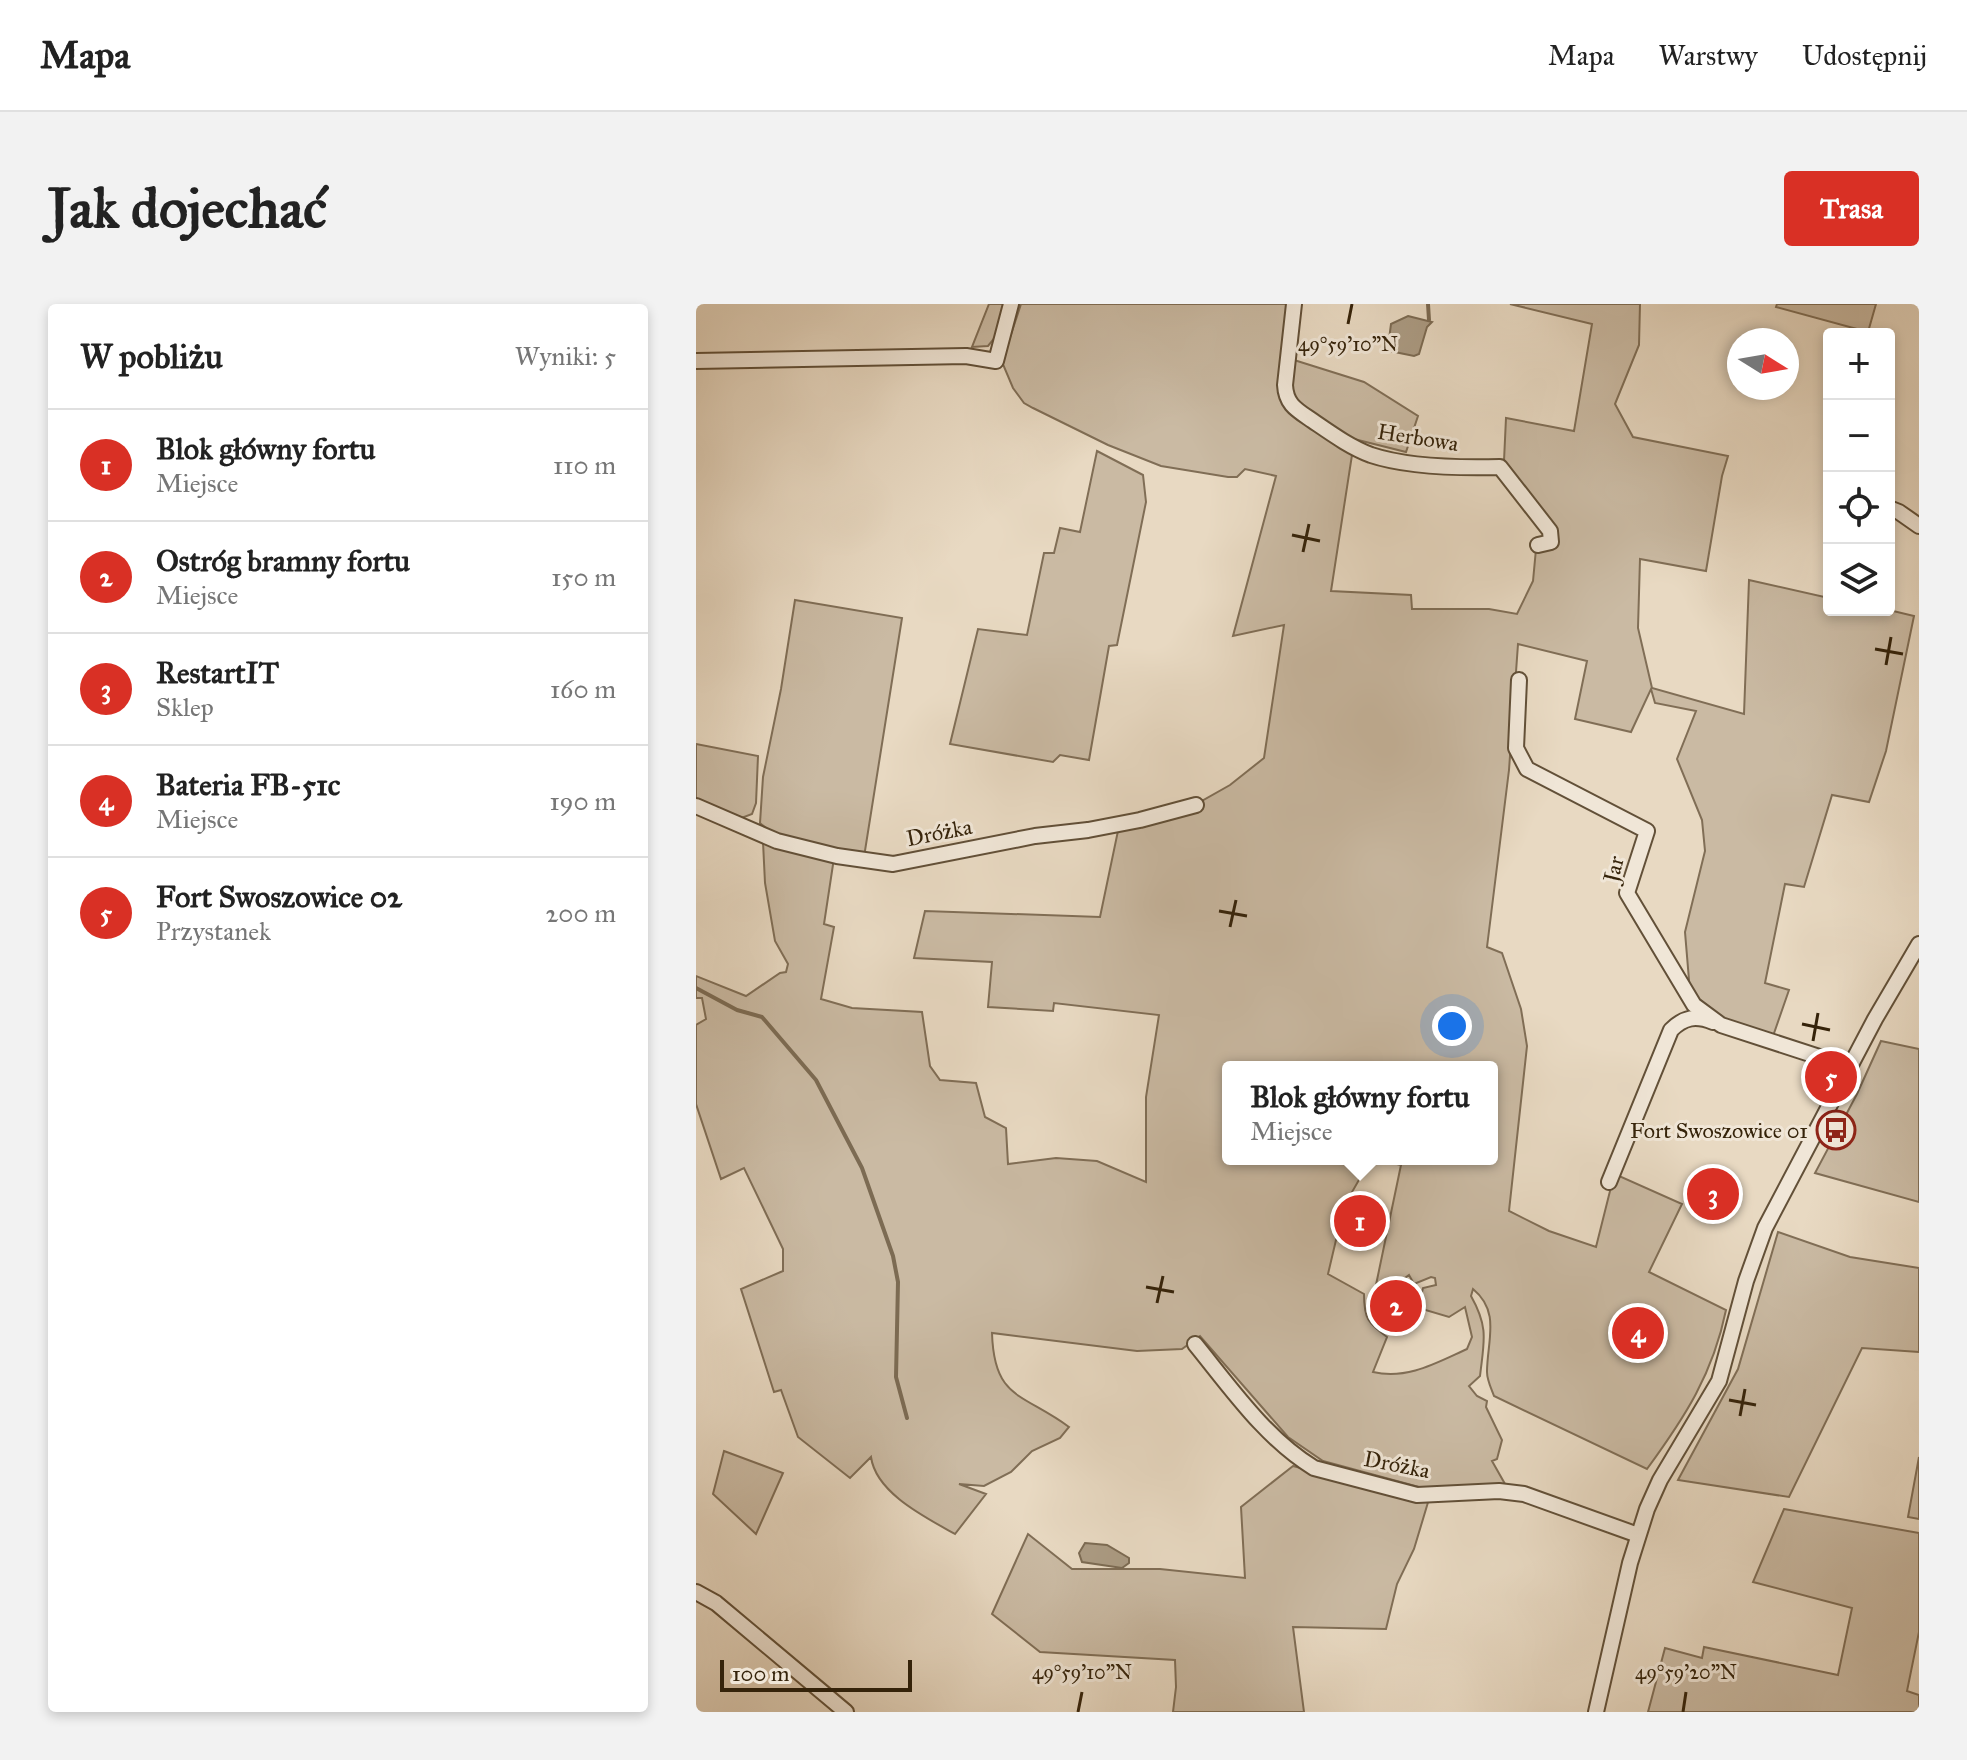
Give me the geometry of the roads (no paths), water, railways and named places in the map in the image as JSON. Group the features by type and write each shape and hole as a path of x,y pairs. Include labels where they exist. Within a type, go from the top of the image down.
{"street":[{"path":"696,361 966,356 996,361 1011,304"},
{"name":"Herbowa","path":"1294,304 1285,385 1286,397 1296,410 1343,442 1373,455 1422,463 1500,467 1550,531 1551,542 1538,545"},
{"path":"1895,510 1919,526"},
{"name":"Jar","path":"1519,680 1516,748 1527,769 1647,831 1627,893 1694,1005 1721,1025 1850,1067"},
{"name":"Dróżka","path":"696,806 777,841 837,856 893,864 1035,836 1140,820 1196,805"},
{"path":"1596,1712 1638,1535 1660,1480 1719,1381 1746,1281 1765,1228 1919,944"},
{"path":"1609,1182 1671,1030 1681,1020 1700,1017 1721,1025"},
{"name":"Dróżka","path":"1195,1344 1267,1429 1301,1461 1314,1468 1417,1495 1484,1491 1524,1494 1638,1535"},
{"path":"696,1592 716,1603 846,1712"}],"waterway":[{"path":"1428,304 1429,320"},
{"path":"696,988 737,1010 762,1017 816,1080 862,1168 893,1256 898,1282 896,1377 907,1418"}],"place":[{"name":"Fort Swoszowice 02","path":"1831,1077"},
{"name":"Fort Swoszowice 01","path":"1836,1130"},
{"name":"RestartIT","path":"1713,1194"},
{"name":"Blok główny fortu","path":"1360,1221"},
{"name":"Ostróg bramny fortu","path":"1396,1306"},
{"name":"Bateria FB-51c","path":"1638,1333"}]}
